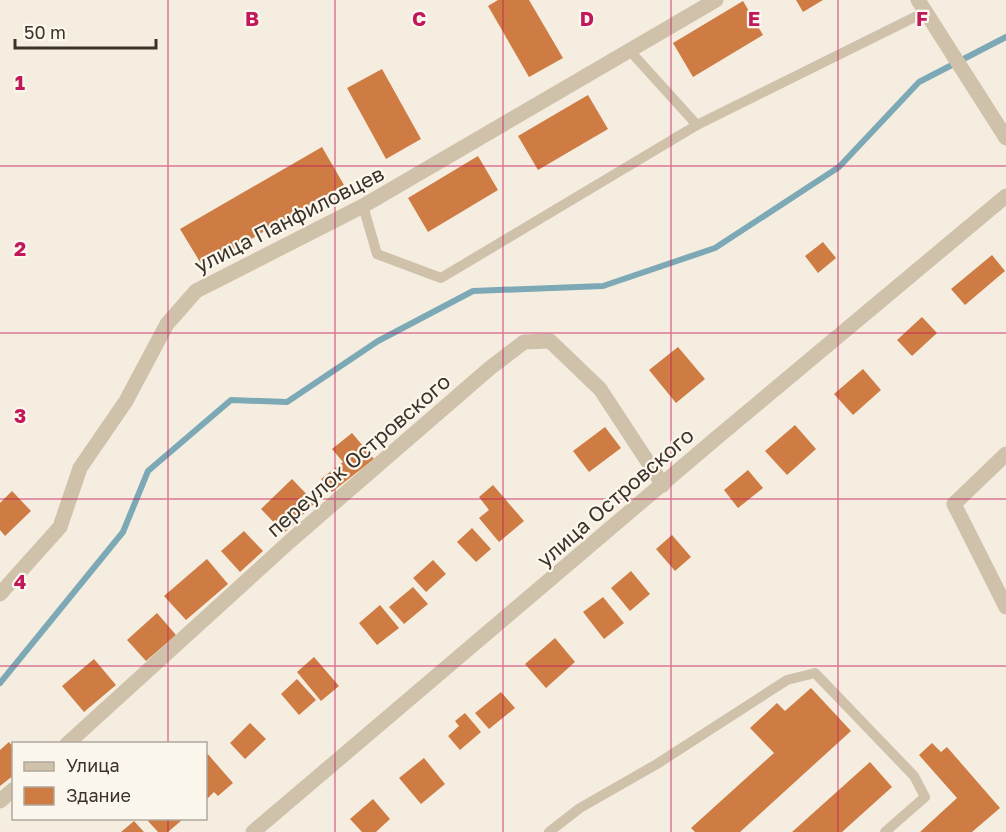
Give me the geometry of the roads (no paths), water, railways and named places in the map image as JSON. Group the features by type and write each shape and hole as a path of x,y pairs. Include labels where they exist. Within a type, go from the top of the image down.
{"street":[{"name":"улица Панфиловцев","path":"0,594 60,527 80,468 126,401 167,324 196,291 363,206 716,0"},
{"path":"922,6 1006,138"},
{"name":"улица Островского","path":"254,832 714,440 1006,196"},
{"name":"переулок Островского","path":"69,742 298,534 481,375 524,342 550,341 600,389 663,485"},
{"path":"1006,454 954,504 1006,607"},
{"path":"0,801 12,791"}],"lane":[{"path":"363,206 377,254 441,278 697,125 922,6"},
{"path":"630,51 697,125"},
{"path":"549,832 580,808 657,764 787,680 814,673 914,776 925,797 885,832"}],"waterway":[{"path":"0,683 123,532 148,471 231,400 287,402 378,341 473,291 603,286 715,248 839,167 919,82 1006,37"}]}
